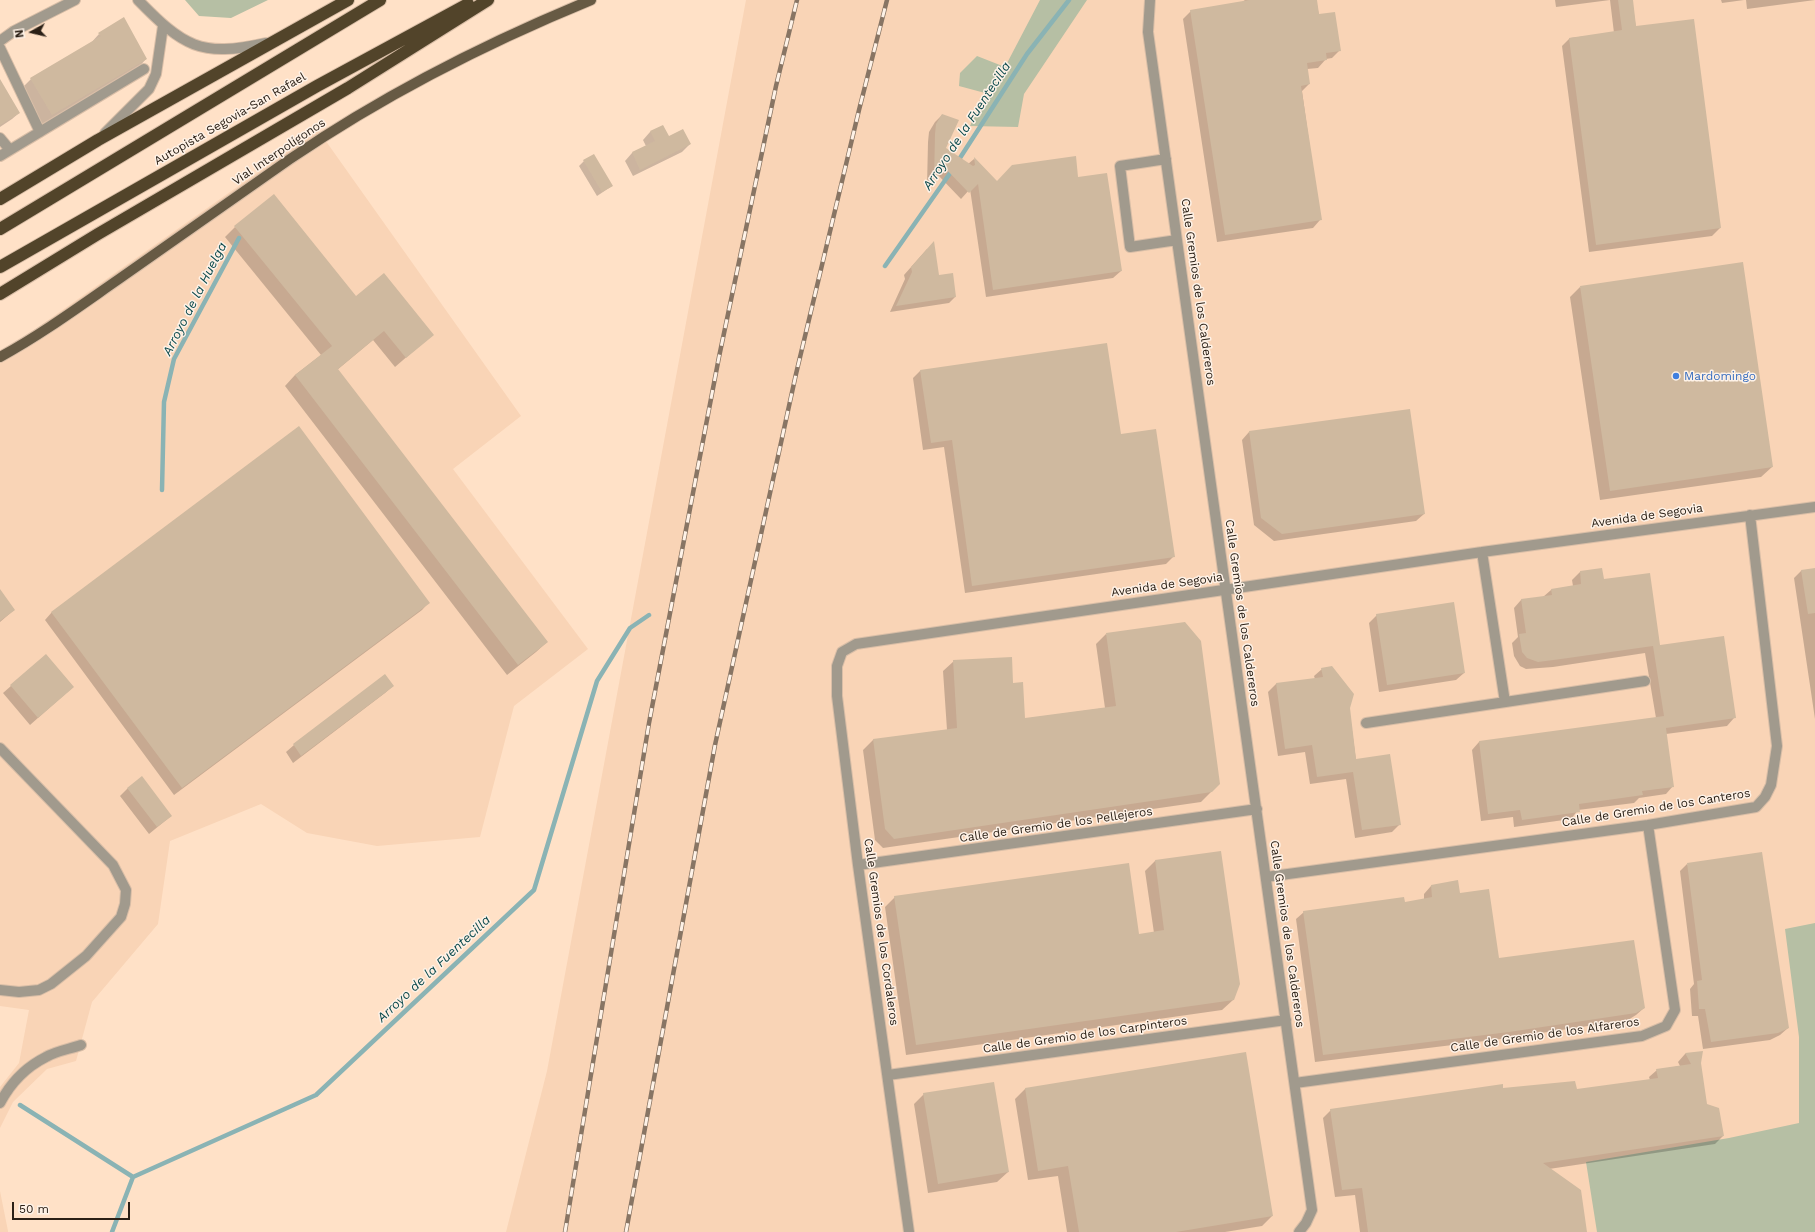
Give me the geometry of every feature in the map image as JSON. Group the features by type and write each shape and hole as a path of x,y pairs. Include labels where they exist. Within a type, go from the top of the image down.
{"highway":[{"path":"0,198 98,140 348,0"},
{"name":"Autopista Segovia-San Rafael","path":"0,229 380,0"},
{"name":"Autopista Segovia-San Rafael","path":"0,267 311,90 476,0"},
{"path":"0,294 98,234 348,88 488,0"}],"main road":[{"name":"Vial Interpolígonos","path":"0,357 48,328 292,158 378,103 461,59 557,14 591,0"}],"street":[{"path":"0,41 14,31 75,0"},
{"path":"138,0 163,26 186,42 209,49 238,49 274,42"},
{"name":"Calle Gremios de los Caldereros","path":"1150,0 1148,20 1166,159 1312,1210 1306,1223 1299,1232"},
{"path":"98,140 148,90 156,74 163,26"},
{"path":"0,48 40,132"},
{"path":"0,156 144,68"},
{"path":"0,138 10,150"},
{"path":"1166,159 1120,166 1130,247 1177,240"},
{"name":"Avenida de Segovia","path":"856,644 1482,552 1815,507"},
{"name":"Calle de Gremio de los Canteros","path":"1266,877 1648,825 1756,807 1765,797 1771,785 1777,746 1750,515"},
{"path":"1482,552 1505,702"},
{"name":"Calle Gremios de los Cordaleros","path":"856,644 842,652 837,666 837,696 858,865 910,1232"},
{"path":"1366,723 1645,682"},
{"path":"0,748 113,865 126,890 125,904 121,917 86,956 51,984 39,990 19,992 0,990"},
{"name":"Calle de Gremio de los Pellejeros","path":"858,865 1257,809"},
{"name":"Calle de Gremio de los Alfareros","path":"1295,1083 1642,1036 1666,1026 1675,1010 1648,825"},
{"name":"Calle de Gremio de los Carpinteros","path":"888,1075 1286,1020"},
{"path":"0,1103 19,1076 32,1066 46,1056 81,1045"}],"shaded area":[{"path":"746,0 1815,0 1815,1232 506,1232 547,1071"},
{"path":"318,130 521,416 453,469 588,649 514,706 480,837 377,846 307,833 261,804 170,841 158,924 92,1002 76,1061 47,1069 13,1102 0,1128 0,1087 19,1063 29,1010 0,1006 0,354"},
{"path":"0,1191 8,1231 8,1232 0,1232"}],"green space":[{"path":"185,0 268,0 231,18 199,16"},
{"path":"1040,0 1087,0 1024,94 1018,127 970,126 985,93 959,86 960,73 977,56 1005,67"},
{"path":"1815,923 1815,1232 1597,1232 1586,1162 1729,1138 1799,1123 1799,1037 1785,929"}],"building":[{"path":"1249,0 1317,0 1319,14 1335,12 1341,51 1326,53 1327,60 1307,63 1310,84 1301,86 1322,220 1225,235 1190,10"},
{"path":"1618,0 1633,0 1636,26 1694,19 1721,228 1596,245 1569,38 1622,30"},
{"path":"124,17 147,59 52,115 30,78 101,36 98,33"},
{"path":"0,79 20,113 0,125"},
{"path":"942,114 959,120 946,148 973,166 975,165 974,157 997,181 1012,165 1076,156 1078,177 1107,173 1122,271 993,290 978,184 969,193 944,167 934,180 936,124"},
{"path":"663,125 669,136 683,129 691,144 640,170 632,152 655,141 650,131"},
{"path":"594,154 613,186 602,192 583,160"},
{"path":"274,194 356,296 384,273 434,335 406,358 384,331 338,369 548,642 518,665 295,375 332,346 234,226"},
{"path":"934,241 939,275 953,273 956,297 896,306 912,272 911,267"},
{"name":"Mardomingo","path":"1743,262 1773,467 1610,491 1580,286"},
{"path":"1107,343 1121,434 1156,429 1175,557 972,586 952,440 931,443 920,370"},
{"path":"1410,409 1425,514 1282,534 1261,518 1249,431"},
{"path":"299,426 430,603 182,788 51,612"},
{"path":"1602,568 1604,579 1650,573 1660,645 1538,662 1527,658 1522,652 1519,634 1526,633 1521,599 1552,595 1551,589 1581,584 1580,571"},
{"path":"1815,568 1815,613 1808,614 1801,570"},
{"path":"0,589 15,610 0,621"},
{"path":"1454,602 1465,673 1387,685 1376,614"},
{"path":"1185,622 1201,641 1220,784 1212,792 894,839 885,829 873,739 957,728 953,660 1012,657 1013,683 1023,682 1025,718 1116,706 1106,633"},
{"path":"1724,636 1736,718 1666,728 1674,787 1642,791 1643,795 1579,804 1580,812 1522,820 1520,810 1488,814 1479,741 1664,716 1653,646"},
{"path":"46,654 74,687 38,718 10,685"},
{"path":"1332,666 1354,694 1350,708 1356,759 1390,754 1401,825 1362,830 1353,772 1317,777 1312,745 1285,749 1276,683 1323,677 1321,668"},
{"path":"385,674 394,686 301,756 293,744"},
{"path":"142,776 172,816 157,827 127,788"},
{"path":"1221,851 1240,984 1234,1000 916,1045 894,896 1129,863 1139,934 1164,930 1155,860"},
{"path":"1762,852 1789,1028 1778,1033 1711,1042 1705,1009 1699,1009 1697,981 1702,980 1687,863"},
{"path":"1458,880 1460,893 1489,889 1499,958 1634,940 1645,1008 1636,1013 1509,1032 1323,1055 1303,911 1404,897 1405,902 1432,897 1431,885"},
{"path":"1703,1051 1701,1063 1707,1104 1719,1108 1724,1136 1543,1163 1581,1190 1587,1232 1368,1232 1362,1188 1342,1190 1330,1109 1503,1084 1503,1088 1575,1081 1577,1089 1658,1078 1656,1069 1691,1064 1685,1053"},
{"path":"1246,1052 1273,1216 1176,1232 1079,1232 1068,1166 1038,1171 1025,1088"},
{"path":"994,1082 1009,1172 938,1184 923,1093"}],"waterway":[{"name":"Arroyo de la Fuentecilla","path":"958,161 1027,54 1069,0"},
{"name":"Arroyo de la Fuentecilla","path":"885,266 953,169"},
{"name":"Arroyo de la Huelga","path":"162,490 164,402 174,359 239,238"},
{"name":"Arroyo de la Fuentecilla","path":"112,1232 133,1177 316,1095 534,890 597,681 630,628 649,615"},
{"name":"Arroyo de la Huelga","path":"20,1105 133,1177"}],"railway":[{"path":"565,1232 649,723 719,357 776,86 797,0"},
{"path":"626,1232 715,745 796,374 859,110 887,0"}],"place":[{"name":"Mardomingo","path":"1676,376"}]}
